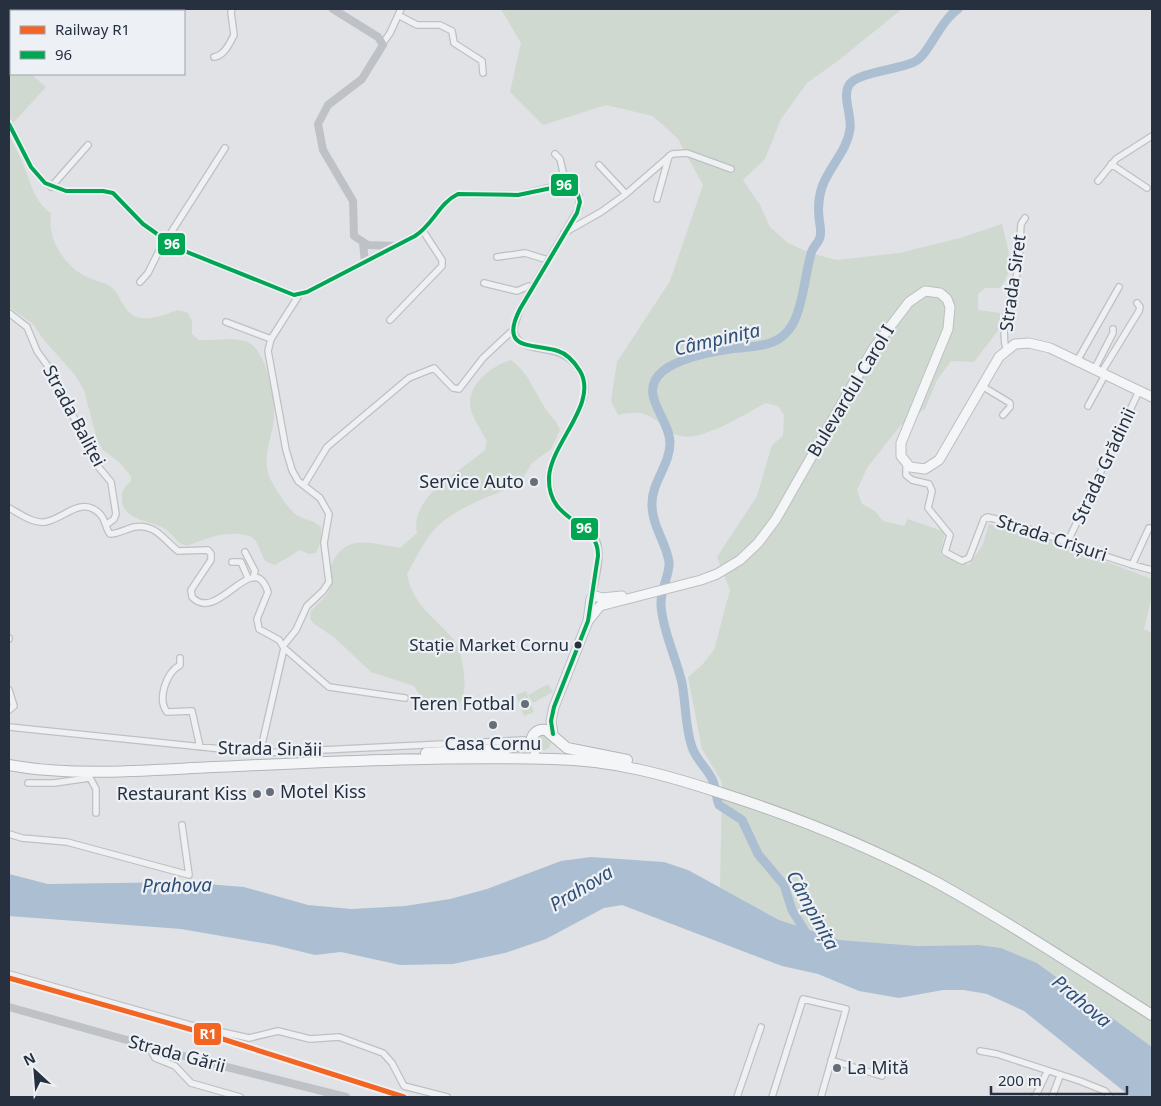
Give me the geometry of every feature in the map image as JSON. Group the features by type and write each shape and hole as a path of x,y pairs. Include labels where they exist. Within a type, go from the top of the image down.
{"highway":[{"path":"10,763 168,763 505,749 533,741 546,730 573,750 636,762 820,823 922,869 999,913 1152,1008"},
{"path":"546,753 553,749 554,737"},
{"path":"533,741 546,753 605,760 698,783"},
{"path":"444,759 533,741"},
{"path":"10,763 89,774 444,759 556,759 636,767"},
{"path":"742,797 819,828 927,878 996,918 1152,1016"}],"main road":[{"path":"333,9 378,37 383,43 362,79 328,105 318,124 323,150 352,201 352,232 363,244 365,262"},
{"path":"9,124 35,174 51,187 66,191 103,191 113,193 143,224 166,242 188,254 288,293 299,295 423,231 445,203 458,194 518,195 566,185 577,191 580,202 577,213 515,319 513,330 518,340 528,346 559,351 569,357 585,381 583,400 556,452 549,477 551,494 558,508 587,530 595,540 598,556 594,582 597,602 554,707 551,721 554,737"},
{"path":"363,244 396,246"},
{"name":"Bulevardul Carol I","path":"597,602 685,585 725,570 740,560 758,543 776,519 881,336 915,297 925,292 936,291 944,296 949,303 950,322 901,443 900,452 906,463"},
{"path":"906,463 920,469 929,467 939,460 998,357 1006,349 1020,343 1035,344 1076,361 1152,398"},
{"path":"533,741 554,707"},
{"name":"Strada Gării","path":"9,1007 150,1047 346,1097"}],"street":[{"path":"214,56 218,56 223,52 234,35 232,9"},
{"path":"383,43 401,9"},
{"path":"398,15 417,25 440,25 452,31 454,43 482,61 483,73"},
{"path":"1098,181 1111,164 1152,136"},
{"path":"51,187 88,145"},
{"path":"140,282 148,273 225,148"},
{"path":"564,233 601,212 626,194 669,156 687,152 731,169"},
{"path":"555,154 562,164 566,185"},
{"path":"657,199 669,156"},
{"path":"1111,164 1148,188"},
{"path":"599,165 626,194"},
{"name":"Strada Siret","path":"1006,349 1004,339 1018,271 1021,224 1025,218"},
{"path":"390,320 442,266 442,260 423,231"},
{"path":"496,257 525,253 548,260"},
{"path":"484,283 517,291 528,286 532,288"},
{"path":"1076,361 1119,287"},
{"path":"260,753 283,647 296,630 307,606 323,591 329,582 324,543 328,510 320,498 294,476 286,450 268,351 271,339 299,295"},
{"path":"1100,373 1139,311 1140,306 1137,303"},
{"name":"Strada Baliței","path":"9,313 29,331 37,351 52,372 96,464 109,478 116,514 114,519 106,525"},
{"path":"226,322 271,339"},
{"path":"1088,406 1113,333 1113,328"},
{"path":"304,485 327,447 409,378 434,368 453,388 459,389 482,358 513,330"},
{"path":"982,386 1010,403 1010,407 1003,414"},
{"name":"Strada Grădinii","path":"1068,541 1139,391"},
{"name":"Strada Crișuri","path":"906,463 905,470 909,478 929,484 931,488 933,494 928,508 948,530 950,535 945,552 964,562 969,558 984,519 987,517 1068,541 1132,565 1152,570"},
{"path":"9,508 35,521 44,522 76,508 88,507 101,514 109,532 113,534 137,526 151,529 161,534 181,552 208,550 211,554 211,560 191,590 192,597 198,603 206,605 214,603 250,578 255,571 245,552"},
{"path":"1132,565 1148,528"},
{"path":"232,562 241,562 250,578 264,583 268,592 257,619 257,626 279,640 283,647 329,687 405,698"},
{"path":"180,658 180,665 172,670 165,683 164,708 167,712 192,711 200,747"},
{"path":"9,690 14,706 9,710"},
{"name":"Strada Sinăii","path":"9,727 260,753 533,741"},
{"path":"28,783 54,783 89,774 96,789 96,813"},
{"path":"9,834 22,838 67,842 189,875 182,825"},
{"path":"9,974 190,1024 249,1038 278,1030 310,1039 339,1037 383,1053 392,1063 404,1086 446,1097"},
{"path":"772,1097 803,999 846,1009 821,1097"},
{"path":"737,1097 761,1026"},
{"path":"150,1047 155,1058 175,1066 191,1083 240,1097"},
{"path":"980,1051 997,1054 1047,1072 1098,1087 1110,1097"},
{"path":"832,1060 882,1076"},
{"path":"1036,1097 1047,1072"},
{"path":"1052,1097 1060,1076"}],"shaded area":[{"path":"501,9 902,9 839,60 807,83 781,119 765,159 743,180 760,205 770,227 788,243 810,253 837,260 899,253 960,238 1002,224 1009,257 1008,273 1000,288 985,288 978,294 978,310 1000,313 1000,328 974,362 951,361 937,380 925,409 900,426 867,468 857,490 862,504 875,511 883,521 904,526 908,519 945,532 940,555 969,565 982,546 989,524 1062,545 1152,579 1152,596 1144,629 1152,633 1152,1047 1037,963 1001,948 979,945 918,946 840,940 779,920 720,888 722,782 702,749 688,677 702,665 714,650 730,590 717,557 757,496 772,445 783,436 784,415 778,406 766,403 709,432 687,437 673,434 648,415 632,413 618,415 611,401 617,362 670,281 703,185 678,139 653,116 606,105 543,125 510,92 521,43"},
{"path":"9,55 10,75 32,75 46,87 13,123 9,116"},
{"path":"9,136 22,160 37,198 51,213 51,231 58,249 77,271 114,289 125,308 132,315 142,318 153,318 178,310 188,313 192,321 192,334 199,340 228,339 245,341 258,352 267,371 274,404 274,420 267,452 269,476 282,498 298,516 313,521 321,527 321,541 316,553 309,554 300,550 275,565 265,561 257,544 249,536 218,535 185,545 179,543 165,529 133,516 124,508 122,501 123,492 131,481 131,476 118,461 103,450 97,440 84,390 75,375 43,339 33,324 9,307"},
{"path":"511,360 523,371 560,430 551,449 532,463 518,486 496,493 473,504 441,523 426,541 407,574 419,603 453,639 463,664 463,694 456,710 418,706 421,697 414,686 371,672 335,638 313,623 310,618 311,611 328,593 331,583 330,568 336,556 343,549 351,544 360,543 400,548 417,533 417,520 421,508 429,496 485,450 487,442 472,413 471,396 474,388 484,376 491,370"},
{"path":"548,684 553,692 533,703 528,695"},
{"name":"Teren Fotbal","path":"526,691 534,712 524,716 516,695"},
{"path":"543,734 551,742 543,750 535,742"}],"water":[{"name":"Prahova","path":"591,857 664,862 688,870 779,920 840,940 918,946 979,945 1001,948 1037,963 1152,1047 1152,1097 1131,1097 1024,1011 987,994 964,990 943,990 899,998 859,991 818,974 782,966 622,905 604,908 546,939 505,953 453,964 400,965 341,952 315,955 274,945 181,929 9,916 9,874 48,884 183,882 244,887 308,905 352,909 405,906 450,899 487,889 561,861"}],"waterway":[{"name":"Câmpinița","path":"808,936 792,910 784,885 758,854 742,820 719,805 713,781 692,747 682,683 662,616 661,600 669,562 654,520 652,497 667,459 670,443 669,434 653,397 653,388 656,379 663,371 677,362 713,352 769,344 785,335 796,317 812,252 820,237 819,206 822,187 842,152 848,137 850,124 846,95 849,85 860,77 914,62 925,53 945,22 958,9"}],"rail line":[{"name":"R1","path":"9,978 207,1034 404,1097"}],"transit line":[{"name":"96","path":"9,124 31,167 45,183 66,191 103,191 113,193 143,224 177,248 294,295 307,292 415,236 427,226 451,198 458,194 518,195 566,185 577,191 580,202 577,213 520,309 514,323 513,333 516,339 522,343 565,354 580,371 584,383 579,410 557,451 549,477 551,493 556,504 590,534 596,544 598,556 588,621 554,707 551,721 553,734"}],"place":[{"name":"Service Auto","path":"534,482"},
{"name":"Stație Market Cornu","path":"578,645"},
{"name":"Teren Fotbal","path":"525,704"},
{"name":"Casa Cornu","path":"493,725"},
{"name":"Motel Kiss","path":"270,792"},
{"name":"Restaurant Kiss","path":"257,794"},
{"name":"La Mită","path":"837,1068"}]}
